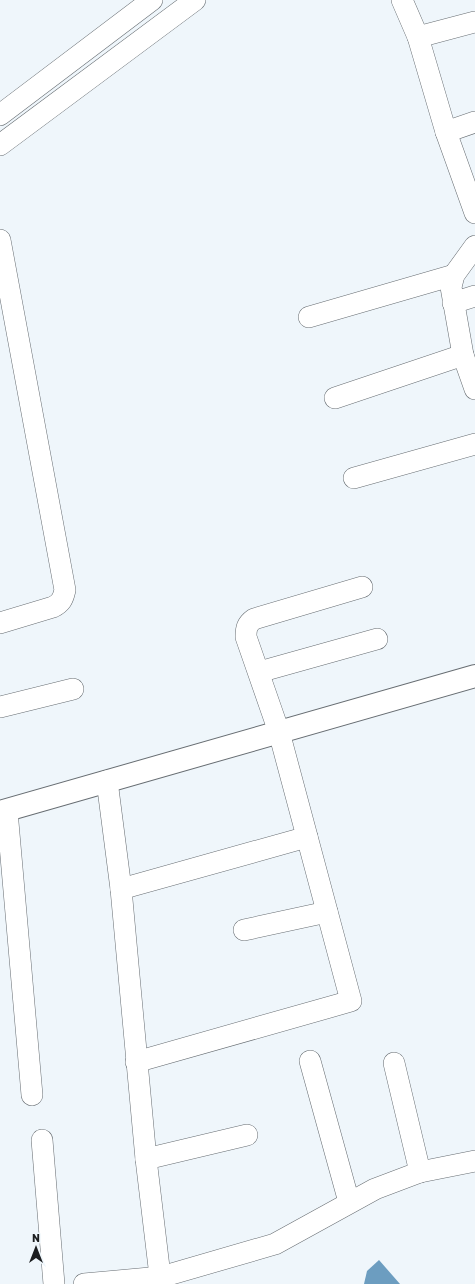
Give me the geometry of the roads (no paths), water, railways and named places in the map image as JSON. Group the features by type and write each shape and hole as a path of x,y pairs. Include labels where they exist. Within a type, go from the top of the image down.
{"street":[{"path":"0,115 152,0"},
{"path":"0,146 195,0"},
{"path":"402,0 418,37 446,132 475,213"},
{"path":"418,37 475,22"},
{"path":"446,132 475,122"},
{"path":"0,240 65,590 64,597 60,603 53,607 0,623"},
{"path":"475,246 454,275 451,287 463,355 475,389"},
{"path":"309,317 454,275"},
{"path":"453,303 475,296"},
{"path":"335,398 463,355"},
{"path":"354,478 475,444"},
{"path":"136,1062 351,1001 280,732 246,637 248,623 254,618 362,587"},
{"path":"259,672 377,639"},
{"path":"32,1095 3,811 475,676"},
{"path":"0,707 73,689"},
{"path":"107,781 121,889 136,1062 161,1281"},
{"path":"121,889 307,837"},
{"path":"244,930 327,912"},
{"path":"310,1062 349,1202"},
{"path":"394,1062 420,1172"},
{"path":"146,1159 247,1135"},
{"path":"42,1140 54,1284"},
{"path":"84,1284 161,1281 275,1244 375,1188 420,1172 475,1161"}],"water":[{"path":"379,1260 400,1284 364,1284 367,1271"}]}
